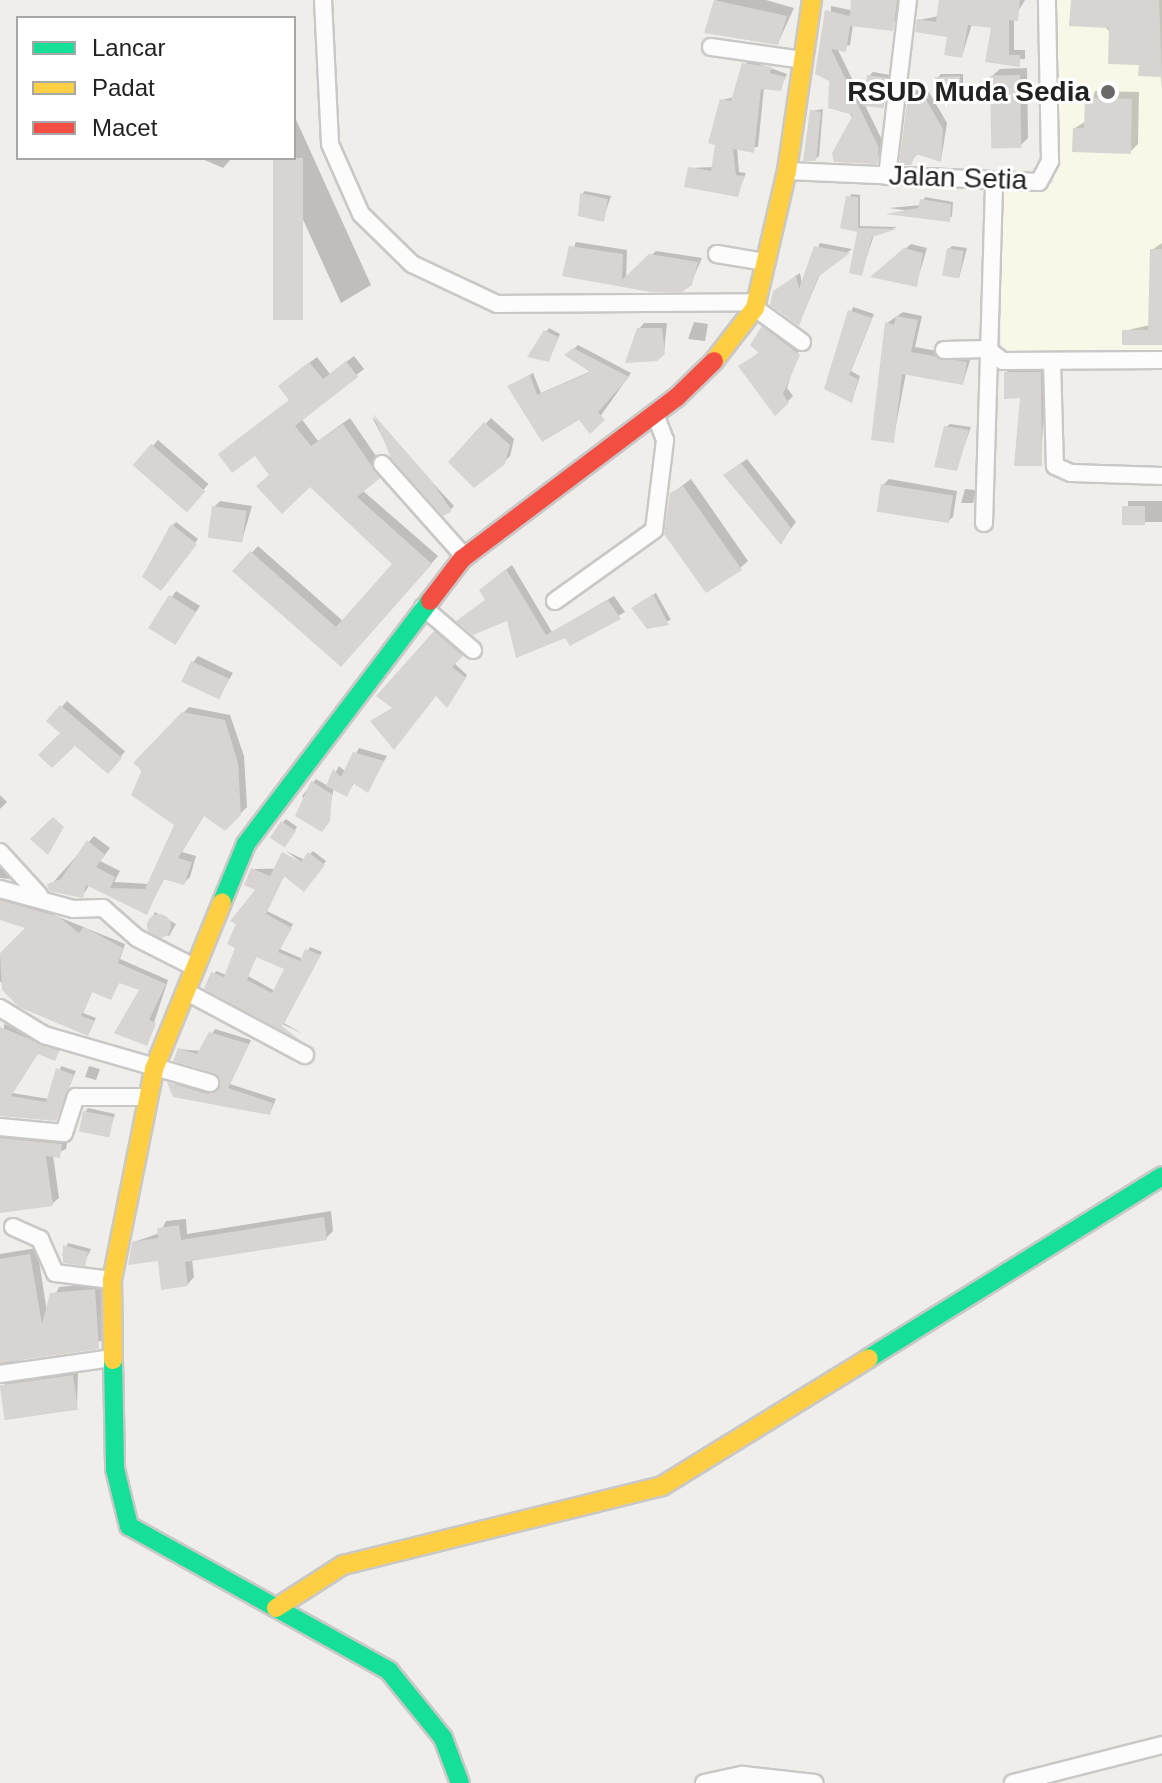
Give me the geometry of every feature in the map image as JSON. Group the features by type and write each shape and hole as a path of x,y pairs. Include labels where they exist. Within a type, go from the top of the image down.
{"street":[{"path":"323,0 330,144 361,214 412,264 497,304 755,305 802,342"},
{"path":"460,1783 443,1738 389,1671 276,1608 141,1539 129,1526 117,1492 112,1280 148,1097 154,1069 192,966 246,844 423,607 465,557 724,359 755,305 787,171 812,0"},
{"path":"887,176 908,0"},
{"name":"Jalan Setia","path":"787,171 1039,182 1048,174 1047,0"},
{"path":"711,47 803,60"},
{"path":"984,523 994,182"},
{"path":"717,254 765,262"},
{"path":"944,350 987,349 1003,361 1162,360"},
{"path":"1052,361 1055,466 1071,473 1162,476"},
{"path":"555,601 654,530 665,440 655,414"},
{"path":"382,464 465,557"},
{"path":"423,607 473,650"},
{"path":"0,852 39,895"},
{"path":"0,889 39,895 73,909 109,910 137,938 192,966"},
{"path":"185,991 305,1055"},
{"path":"0,1008 44,1035 210,1083"},
{"path":"0,1127 64,1133 76,1097 148,1097"},
{"path":"276,1608 343,1565 654,1491 1162,1176"},
{"path":"13,1227 40,1239 55,1273 112,1280"},
{"path":"0,1374 113,1358"},
{"path":"1013,1783 1162,1745"},
{"path":"704,1783 743,1775 815,1783"}],"shaded area":[{"name":"RSUD Muda Sedia","path":"1053,0 1162,0 1162,355 1002,356 998,189 1054,183"}],"building":[{"path":"714,0 787,16 778,45 704,33"},
{"path":"851,0 897,0 893,31 850,26 846,52 831,49 879,148 877,164 834,162 832,153 853,115 828,108 829,81 815,74 825,10 850,16"},
{"path":"939,0 1020,0 1018,21 1009,20 1009,55 1020,55 1020,67 985,62 991,28 968,25 962,58 944,55 947,37 915,32 917,19 936,22"},
{"path":"1071,0 1159,0 1162,77 1138,76 1139,65 1108,64 1109,28 1069,26"},
{"path":"742,63 772,67 770,73 785,77 781,91 761,89 754,153 733,149 736,175 744,176 738,197 684,187 688,167 711,171 715,145 708,143 720,99 731,101"},
{"path":"867,75 888,78 883,109 863,106"},
{"path":"1020,75 1021,148 991,149 990,76"},
{"path":"960,76 961,93 936,94 935,77"},
{"path":"908,95 924,96 943,129 941,162 916,154 911,165 899,165"},
{"path":"1085,97 1132,99 1131,154 1072,152 1073,128 1084,128"},
{"path":"810,110 821,112 816,161 803,161"},
{"path":"303,158 303,320 273,320 273,160"},
{"path":"580,193 608,199 604,222 578,216"},
{"path":"846,196 858,197 858,228 897,229 872,237 862,276 849,273 857,232 840,228"},
{"path":"920,199 951,204 950,222 885,214 918,208"},
{"path":"569,246 623,254 622,280 649,254 698,262 692,285 682,292 650,292 562,276"},
{"path":"814,246 850,253 818,277 799,326 770,305 773,291 796,276 799,289"},
{"path":"904,248 923,253 917,287 870,277"},
{"path":"947,248 964,251 959,279 942,276"},
{"path":"1150,249 1162,249 1162,345 1122,345 1122,330 1148,330"},
{"path":"848,310 872,318 849,375 858,379 852,403 824,389"},
{"path":"896,316 918,320 911,352 967,362 963,385 902,374 894,443 871,440 885,322 894,325"},
{"path":"762,326 800,355 783,394 789,403 775,416 738,366 759,353 750,345"},
{"path":"637,328 662,328 665,354 657,361 625,363"},
{"path":"544,330 558,337 549,362 527,357"},
{"path":"573,348 629,377 598,412 605,420 590,434 579,420 542,442 507,386 530,375 537,395 590,372 564,355"},
{"path":"346,361 358,377 295,426 311,446 343,424 380,478 357,497 432,564 341,667 232,571 250,551 336,627 392,564 310,487 282,514 256,486 269,475 255,456 232,473 218,454 289,400 278,386 309,362 323,379"},
{"path":"1004,372 1041,372 1042,466 1014,466 1020,398 1004,399"},
{"path":"373,414 430,479 452,511 443,516 391,458"},
{"path":"484,422 510,445 505,464 474,488 448,462"},
{"path":"944,426 969,430 957,471 934,467"},
{"path":"151,444 205,491 187,512 133,465"},
{"path":"741,463 791,528 781,545 723,475"},
{"path":"881,484 953,495 949,523 877,512"},
{"path":"683,486 742,570 706,593 664,534 670,493"},
{"path":"212,506 247,511 242,543 208,538"},
{"path":"1122,506 1145,506 1145,525 1122,525"},
{"path":"171,524 197,544 161,591 142,577"},
{"path":"506,569 546,635 608,600 621,619 570,646 565,638 516,658 507,621 473,635 456,621 485,600 479,590"},
{"path":"653,594 669,625 647,629 631,608"},
{"path":"169,595 196,612 175,645 148,628"},
{"path":"434,631 463,656 452,667 466,678 447,708 436,696 394,750 370,721 392,708 376,696"},
{"path":"191,661 229,679 219,700 181,682"},
{"path":"60,705 122,758 108,774 75,746 52,768 38,755 60,733 46,721"},
{"path":"182,712 225,720 238,763 241,815 225,831 204,816 178,858 192,862 184,885 163,879 147,915 86,885 83,898 49,891 47,884 61,879 87,840 105,855 96,867 115,877 110,888 145,889 174,825 131,795 142,770 133,763"},
{"path":"353,752 384,761 368,793 353,783 347,797 326,786 333,769 341,777"},
{"path":"311,781 332,794 330,821 322,832 295,816"},
{"path":"53,817 64,827 48,855 30,839"},
{"path":"281,821 296,831 285,848 270,838"},
{"path":"282,852 301,862 308,852 325,865 304,892 284,876 266,914 292,928 278,952 300,961 305,949 321,955 282,1026 301,1041 204,989 211,972 224,977 235,948 227,944 236,924 230,921 255,890 244,885 251,868 270,876","holes":["256,957 284,969 272,993 247,980"]},
{"path":"0,900 59,917 79,933 84,927 123,948 118,963 166,984 149,1020 156,1023 147,1046 114,1033 139,990 119,983 111,1000 92,992 81,1016 95,1021 88,1036 19,1007 2,990 0,953 25,928 0,920"},
{"path":"159,914 167,918 171,926 167,934 159,938 151,934 147,926 151,918"},
{"path":"0,1027 59,1051 55,1061 38,1054 11,1096 46,1102 56,1068 74,1075 56,1121 0,1116"},
{"path":"209,1032 249,1044 228,1088 273,1103 270,1115 173,1097 167,1082 208,1094 220,1087 214,1073 173,1061 178,1048 197,1054"},
{"path":"83,1111 113,1117 109,1138 79,1132"},
{"path":"0,1138 62,1144 60,1158 46,1156 53,1206 0,1213"},
{"path":"324,1217 327,1240 185,1262 188,1286 161,1290 158,1261 128,1265 132,1242 158,1238 157,1228 179,1225 181,1240"},
{"path":"63,1245 88,1252 85,1266 63,1263"},
{"path":"30,1254 42,1324 50,1293 95,1289 99,1349 0,1363 0,1259"},
{"path":"73,1375 78,1410 5,1420 0,1385"}],"traffic: fast":[{"path":"222,902 246,844 430,601"},
{"path":"869,1358 1162,1176"},
{"path":"113,1360 115,1469 129,1526 389,1671 443,1738 460,1783"}],"traffic: slow":[{"path":"714,361 755,308 787,171 812,0"},
{"path":"113,1360 112,1280 154,1069 222,902"},
{"path":"276,1608 343,1565 662,1486 869,1358"}],"traffic: jam":[{"path":"430,601 462,559 676,398 714,361"}],"place":[{"name":"RSUD Muda Sedia","path":"1108,92"}]}
